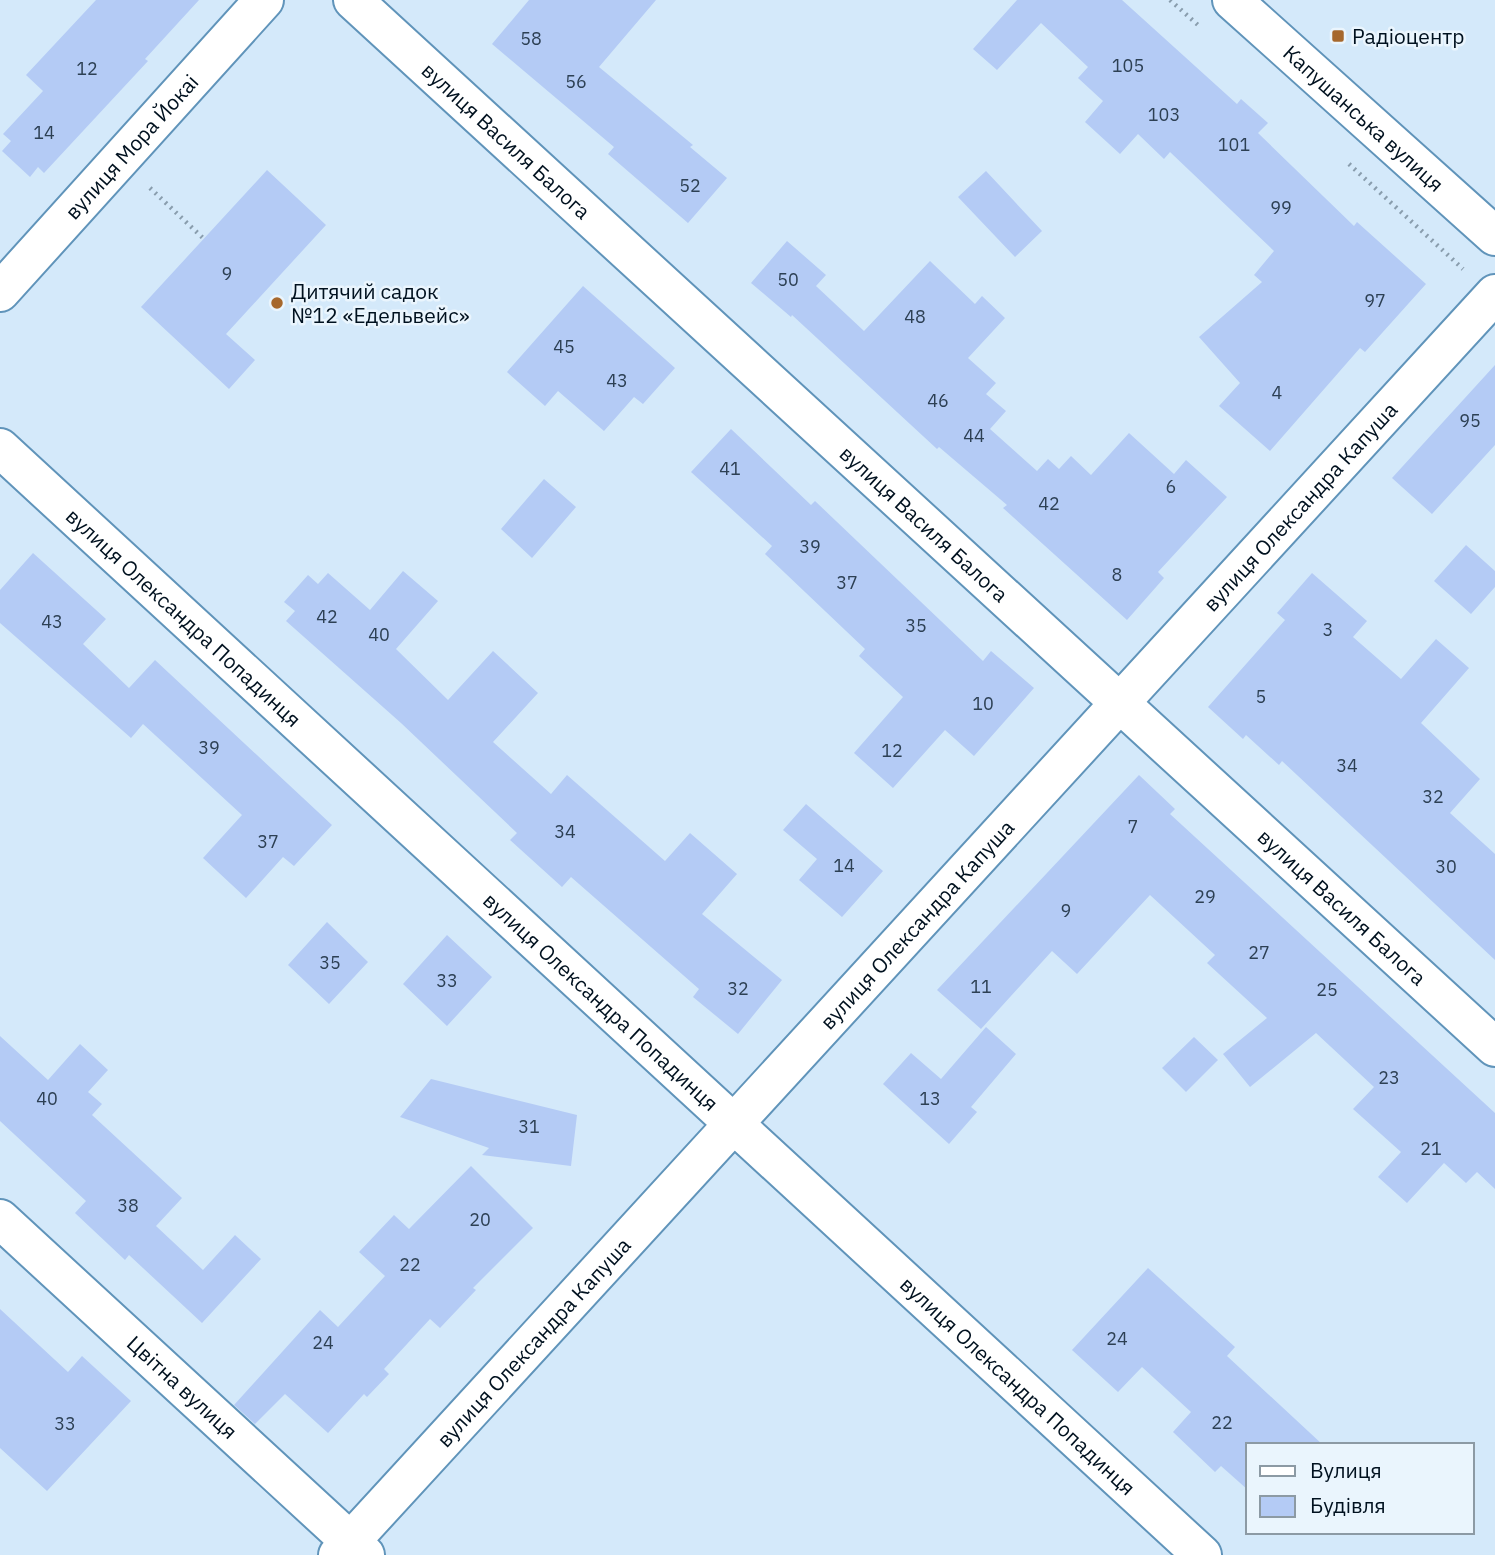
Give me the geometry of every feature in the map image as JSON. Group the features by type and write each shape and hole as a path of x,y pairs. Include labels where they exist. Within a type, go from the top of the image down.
{"street":[{"name":"вулиця Мора Йокаі","path":"0,292 264,0"},
{"name":"вулиця Василя Балога","path":"352,0 1495,1047"},
{"name":"Капушанська вулиця","path":"1232,0 1495,236"},
{"name":"вулиця Олександра Капуша","path":"351,1550 734,1124 1495,294"},
{"name":"вулиця Олександра Попадинця","path":"0,448 1202,1555"},
{"name":"Цвітна вулиця","path":"0,1219 351,1550"}],"path":[{"path":"118,159 204,239"}],"building":[{"path":"96,0 199,0 145,59 148,61 44,173 38,167 30,177 2,151 11,141 3,134 43,91 26,75"},
{"path":"529,0 656,0 599,67 693,145 690,147 727,178 688,223 608,154 614,147 492,44"},
{"path":"1017,0 1122,0 1237,104 1241,99 1268,123 1258,133 1354,226 1357,222 1426,284 1365,352 1360,348 1270,451 1219,406 1240,383 1199,337 1262,282 1254,275 1274,251 1170,152 1164,159 1138,134 1120,154 1085,122 1103,101 1078,78 1088,67 1041,23 997,70 973,49"},
{"path":"267,170 326,225 226,334 255,360 229,389 141,307"},
{"path":"986,171 1042,231 1015,257 958,197"},
{"path":"787,241 826,275 816,286 864,331 930,261 975,304 982,296 1005,318 968,358 996,383 986,394 1006,411 990,429 1037,471 1048,459 1059,469 1071,456 1091,475 1129,433 1174,474 1186,460 1227,497 1158,572 1164,578 1127,620 1003,508 1007,505 939,447 937,449 792,315 791,317 751,283"},
{"path":"583,286 675,368 643,404 634,397 604,431 558,391 545,406 507,372"},
{"path":"1495,365 1495,445 1432,514 1392,478"},
{"path":"731,429 811,505 815,501 983,661 991,651 1034,688 974,756 945,730 893,788 854,753 903,697 859,656 865,649 765,554 772,546 691,472"},
{"path":"544,479 576,507 532,558 501,529"},
{"path":"1466,545 1495,571 1495,587 1471,614 1434,581"},
{"path":"33,553 106,619 83,644 129,688 155,660 332,825 294,866 283,857 246,898 203,858 242,815 143,724 131,738 0,623 0,590"},
{"path":"403,571 438,601 396,649 448,700 493,651 538,693 493,742 551,794 567,775 665,861 690,833 737,874 702,914 782,980 738,1034 693,997 699,989 571,877 562,887 510,840 517,833 401,723 286,621 295,611 284,602 308,575 318,584 328,573 370,610"},
{"path":"1312,573 1367,621 1353,637 1401,679 1436,639 1469,668 1421,723 1480,779 1450,813 1495,854 1495,960 1282,761 1279,765 1246,735 1243,739 1208,707 1285,620 1277,613"},
{"path":"1139,775 1175,809 1170,814 1495,1113 1495,1189 1477,1172 1466,1183 1444,1163 1407,1203 1378,1177 1401,1152 1353,1109 1374,1087 1316,1033 1250,1087 1223,1054 1267,1018 1207,963 1215,955 1150,895 1077,974 1052,951 981,1029 937,990"},
{"path":"806,804 883,871 842,917 799,880 817,859 783,830"},
{"path":"327,922 368,962 329,1004 288,965"},
{"path":"447,935 492,977 447,1026 403,984"},
{"path":"986,1027 1016,1054 971,1107 977,1112 949,1144 883,1084 911,1053 941,1079"},
{"path":"0,1036 48,1080 80,1044 108,1070 88,1092 102,1104 92,1115 182,1198 156,1226 203,1270 235,1235 261,1259 202,1323 129,1255 125,1260 75,1213 86,1201 0,1121"},
{"path":"1194,1037 1218,1060 1186,1092 1162,1068"},
{"path":"431,1079 577,1115 571,1166 482,1155 489,1148 400,1117"},
{"path":"471,1166 533,1228 473,1288 476,1290 440,1328 430,1319 384,1369 389,1374 367,1397 364,1394 328,1433 285,1394 255,1424 234,1405 320,1310 338,1327 385,1276 359,1252 394,1215 409,1229"},
{"path":"1148,1268 1235,1347 1227,1356 1321,1443 1246,1443 1246,1488 1221,1466 1215,1472 1173,1432 1191,1412 1142,1367 1118,1392 1072,1350"},
{"path":"0,1309 68,1372 82,1356 131,1401 47,1491 0,1448"}],"place":[{"name":"Радіоцентр","path":"1338,36"},
{"name":"Дитячий садок №12 «Едельвейс»","path":"277,303"}]}
